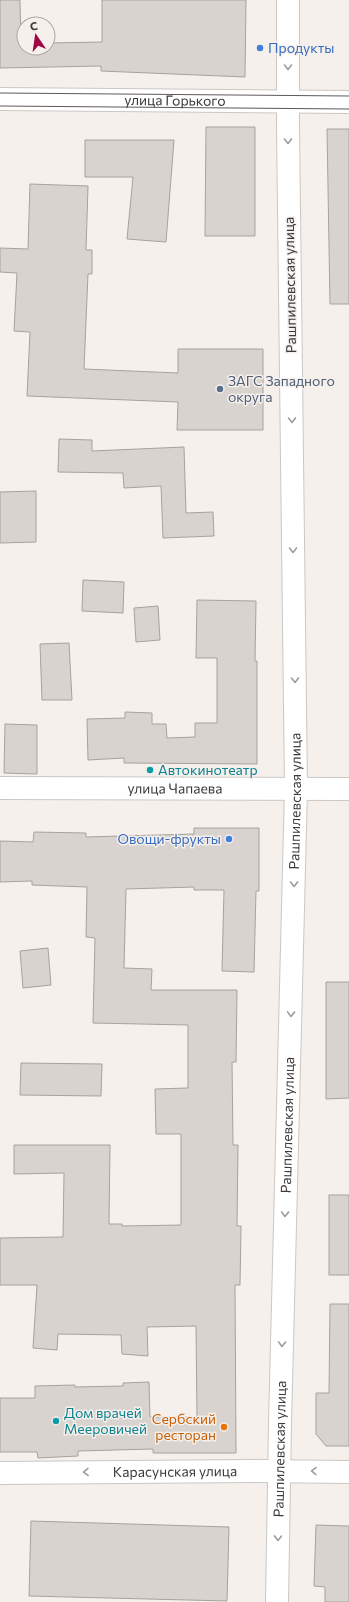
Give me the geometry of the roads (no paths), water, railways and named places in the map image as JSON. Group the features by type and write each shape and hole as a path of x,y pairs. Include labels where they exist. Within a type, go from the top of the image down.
{"street":[{"name":"Рашпилевская улица","path":"277,1602 296,789 288,0"},
{"name":"улица Горького","path":"0,99 349,102"},
{"name":"улица Чапаева","path":"0,788 349,789"},
{"name":"Карасунская улица","path":"0,1473 279,1471 349,1472"}],"tram line":[{"path":"0,93 349,96"},
{"path":"0,106 349,109"}],"place":[{"name":"Продукты","path":"260,48"},
{"name":"ЗАГС Западного округа","path":"220,389"},
{"name":"Автокинотеатр","path":"150,770"},
{"name":"Овощи-фрукты","path":"229,839"},
{"name":"Дом врачей Мееровичей","path":"56,1421"},
{"name":"Сербский ресторан","path":"224,1427"}]}
